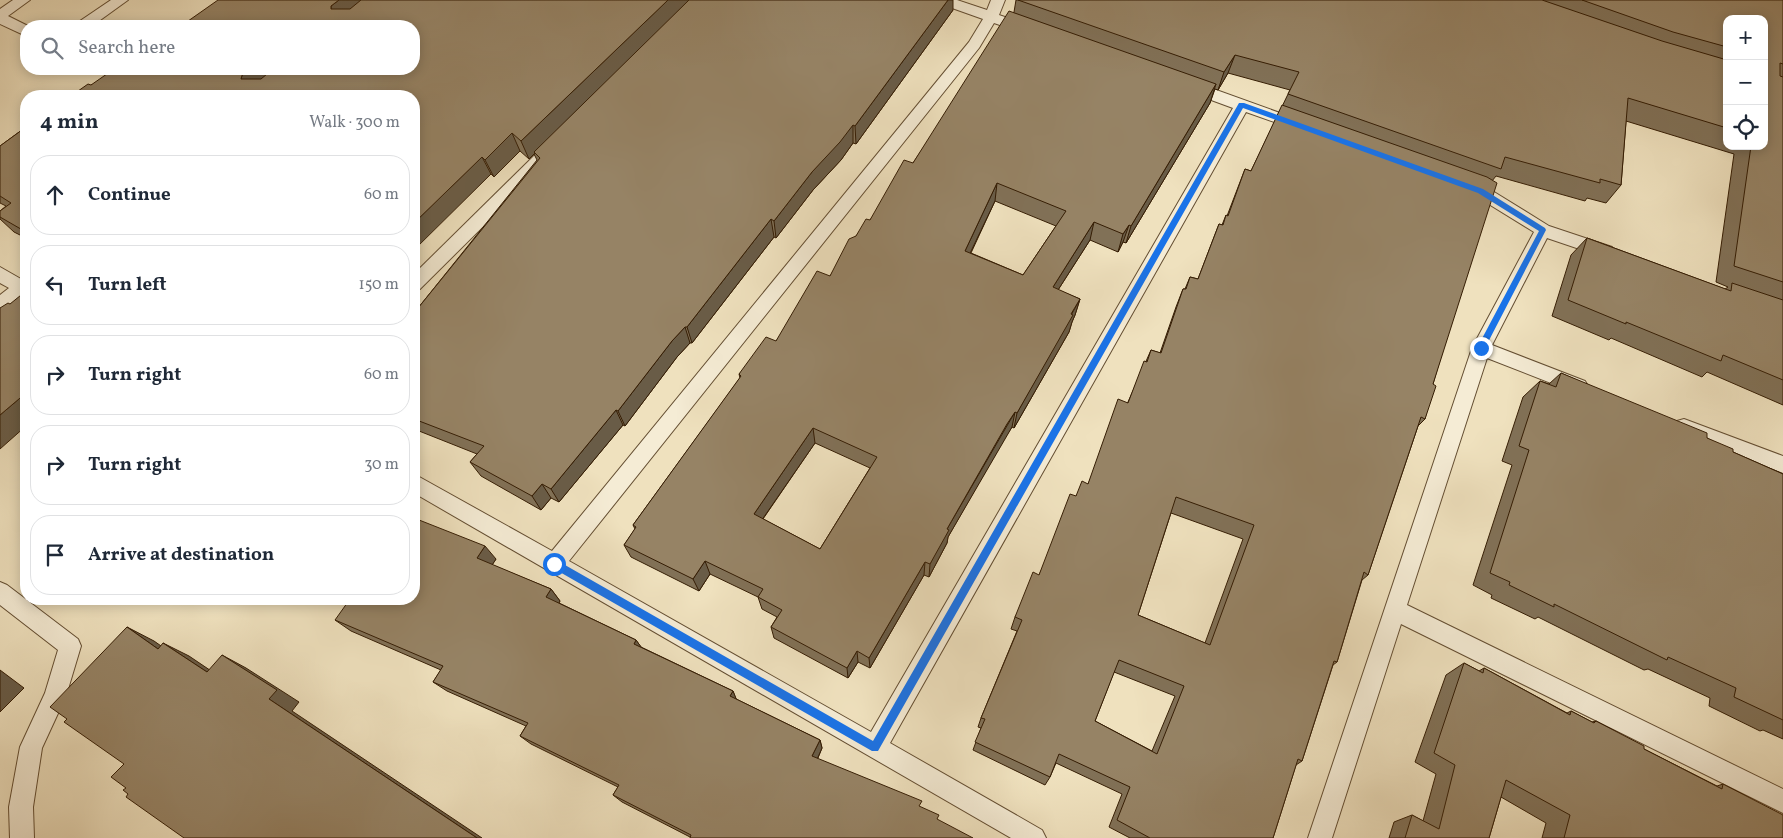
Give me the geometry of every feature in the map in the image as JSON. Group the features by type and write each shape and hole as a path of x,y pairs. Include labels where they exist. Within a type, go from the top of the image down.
{"lane":[{"path":"20,28 0,16 23,0"},
{"path":"91,20 121,0"},
{"path":"943,0 1037,33"},
{"path":"554,564 974,45 991,17 998,0"},
{"path":"1177,82 1315,131"},
{"path":"875,747 1242,105"},
{"path":"420,278 554,146"},
{"path":"1453,181 1480,191 1543,230 1617,256"},
{"path":"1320,838 1481,348 1543,230"},
{"path":"0,274 20,284"},
{"path":"0,305 20,289"},
{"path":"1481,348 1600,394"},
{"path":"1664,419 1783,465"},
{"path":"420,486 1034,838"},
{"path":"0,592 70,646 55,696 31,747 21,807 22,838"},
{"path":"1395,610 1783,801"}],"building":[{"path":"218,0 339,0 331,6 331,9 350,9 361,0 668,0 521,141 512,133 485,160 482,157 420,217 420,90 80,90 105,75 242,75 241,79 261,79 266,75 420,75 420,20 190,20"},
{"path":"689,0 948,0 855,126 853,125 812,172 774,221 771,219 687,327 672,341 618,411 616,410 551,489 542,484 532,496 470,462 484,446 420,421 420,306 540,158 534,152"},
{"path":"1018,0 1542,0 1662,41 1723,59 1723,127 1628,98 1621,185 1600,179 1600,183 1505,157 1501,169 1288,94 1299,72 1235,55 1224,72"},
{"path":"1582,0 1783,0 1783,64 1780,63 1780,76 1783,77 1783,282 1734,266 1750,150 1768,150 1768,15 1723,15 1723,46 1673,32"},
{"path":"1009,11 1216,84 1131,226 1129,225 1123,234 1094,222 1053,287 1080,299 1071,314 1073,315 1017,413 1015,412 1007,424 947,529 949,530 930,564 925,562 869,658 857,651 847,668 771,627 782,610 758,597 763,589 705,561 693,579 624,545 636,527 633,525 741,376 739,374 766,337 776,341 817,271 830,276 849,239 856,236 866,219 870,220 904,160 913,163","holes":["997,183 1066,211 1023,275 965,251","813,428 877,457 820,549 754,514"]},
{"path":"1282,105 1487,177 1497,183 1433,384 1436,386 1425,419 1421,417 1368,575 1364,572 1337,662 1334,661 1302,761 1298,759 1273,838 1150,838 1117,820 1130,787 1059,754 1050,777 975,742 985,719 981,718 1022,620 1015,617 1033,572 1039,575 1070,494 1076,496 1082,481 1088,484 1118,399 1128,403 1144,361 1147,362 1151,350 1161,353 1183,289 1186,289 1190,277 1198,279 1219,224 1223,225 1226,215 1228,216 1245,169 1251,171","holes":["1176,497 1254,525 1210,645 1138,615","1119,660 1184,686 1157,754 1095,721"]},
{"path":"20,131 20,229 0,217 0,211 11,203 0,196 0,146"},
{"path":"1587,238 1731,291 1732,283 1783,300 1783,380 1723,355 1721,361 1568,300"},
{"path":"20,296 20,398 0,415 0,308 8,303 10,304"},
{"path":"1561,373 1707,433 1707,438 1733,449 1733,452 1783,474 1783,720 1734,697 1736,688 1668,657 1667,660 1554,604 1554,607 1509,585 1510,582 1490,573 1529,450 1519,446 1540,381 1556,387"},
{"path":"420,520 485,546 477,558 551,589 546,597 636,640 634,644 733,691 730,696 820,740 812,756 922,801 919,806 939,815 937,819 973,838 690,838 691,835 613,795 619,785 520,736 528,723 433,682 443,666 335,620 346,605 420,605"},
{"path":"127,627 158,649 163,643 207,672 222,655 277,690 269,699 477,838 184,838 126,797 128,794 123,790 126,788 111,777 124,764 64,722 67,719 50,707"},
{"path":"1464,663 1483,673 1484,668 1570,715 1571,711 1594,723 1596,721 1644,746 1644,749 1722,789 1723,784 1783,815 1783,838 1564,838 1570,815 1506,780 1489,838 1405,838 1412,815 1439,829 1455,765 1434,753"}],"route":[{"path":"554,564 875,747 1242,105 1480,191 1543,230 1481,348"}]}
